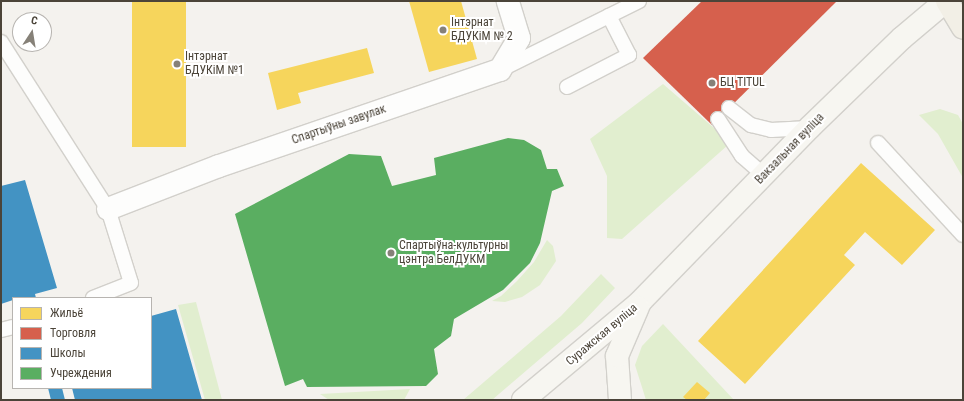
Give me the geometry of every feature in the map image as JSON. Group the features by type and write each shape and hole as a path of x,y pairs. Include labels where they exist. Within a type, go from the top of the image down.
{"main road":[{"path":"947,1 963,28"},
{"name":"Вакзальная вуліца","path":"640,302 765,176 809,128 902,38 947,1"},
{"name":"Суражская вуліца","path":"523,400 640,302"},
{"name":"Суражская вуліца","path":"620,400 617,356 640,302"}],"street":[{"path":"500,70 519,38 508,1"},
{"name":"Спартыўны завулак","path":"108,209 219,166 500,70"}],"lane":[{"path":"500,70 639,1"},
{"path":"567,87 629,55 609,16"},
{"path":"1,42 108,209 131,283 96,297"},
{"path":"729,108 751,125 770,130 809,128"},
{"path":"718,119 742,156 765,176"},
{"path":"878,142 963,235"},
{"path":"1,330 12,327"}],"green space":[{"path":"663,84 721,134 728,145 622,239 607,238 607,176 590,139"},
{"path":"940,109 958,115 963,124 963,178 938,134 919,115"},
{"path":"547,240 553,246 556,261 540,285 522,297 505,302 492,301 501,296 517,281 534,262"},
{"path":"601,274 615,288 582,323 492,400 463,400 561,316"},
{"path":"196,302 222,400 205,400 178,305"},
{"path":"663,324 734,400 646,400 635,365 642,346"},
{"path":"410,389 404,400 329,400 320,394"}],"building: Жильё":[{"name":"Інтэрнат БДУКіМ №1","path":"132,1 186,1 186,147 132,147"},
{"name":"Інтэрнат БДУКіМ № 2","path":"409,1 461,1 477,59 429,72"},
{"path":"367,48 374,73 298,93 301,103 277,110 268,73"},
{"path":"861,163 935,230 902,265 865,232 844,255 855,265 745,384 698,341"},
{"path":"697,382 710,393 704,400 687,400 683,397"}],"building: Торговля":[{"name":"БЦ TITUL","path":"702,1 837,1 712,125 643,58"}],"building: Школы":[{"path":"25,180 57,288 35,294 36,297 12,297 12,300 1,304 1,186"},
{"path":"176,309 202,400 75,400 72,389 152,389 152,316"},
{"path":"48,389 62,389 65,400 51,400"}],"building: Учреждения":[{"name":"Спартыўна-культурны цэнтра БелДУКМ","path":"508,138 524,140 541,150 547,169 557,169 564,186 552,191 540,243 530,263 503,290 454,319 451,336 434,349 438,374 426,386 307,387 303,379 285,386 235,214 349,154 381,156 392,186 436,175 434,158"}],"place":[{"name":"Інтэрнат БДУКіМ № 2","path":"443,30"},
{"name":"Інтэрнат БДУКіМ №1","path":"177,64"},
{"name":"БЦ TITUL","path":"712,83"},
{"name":"Спартыўна-культурны цэнтра БелДУКМ","path":"391,253"}]}
